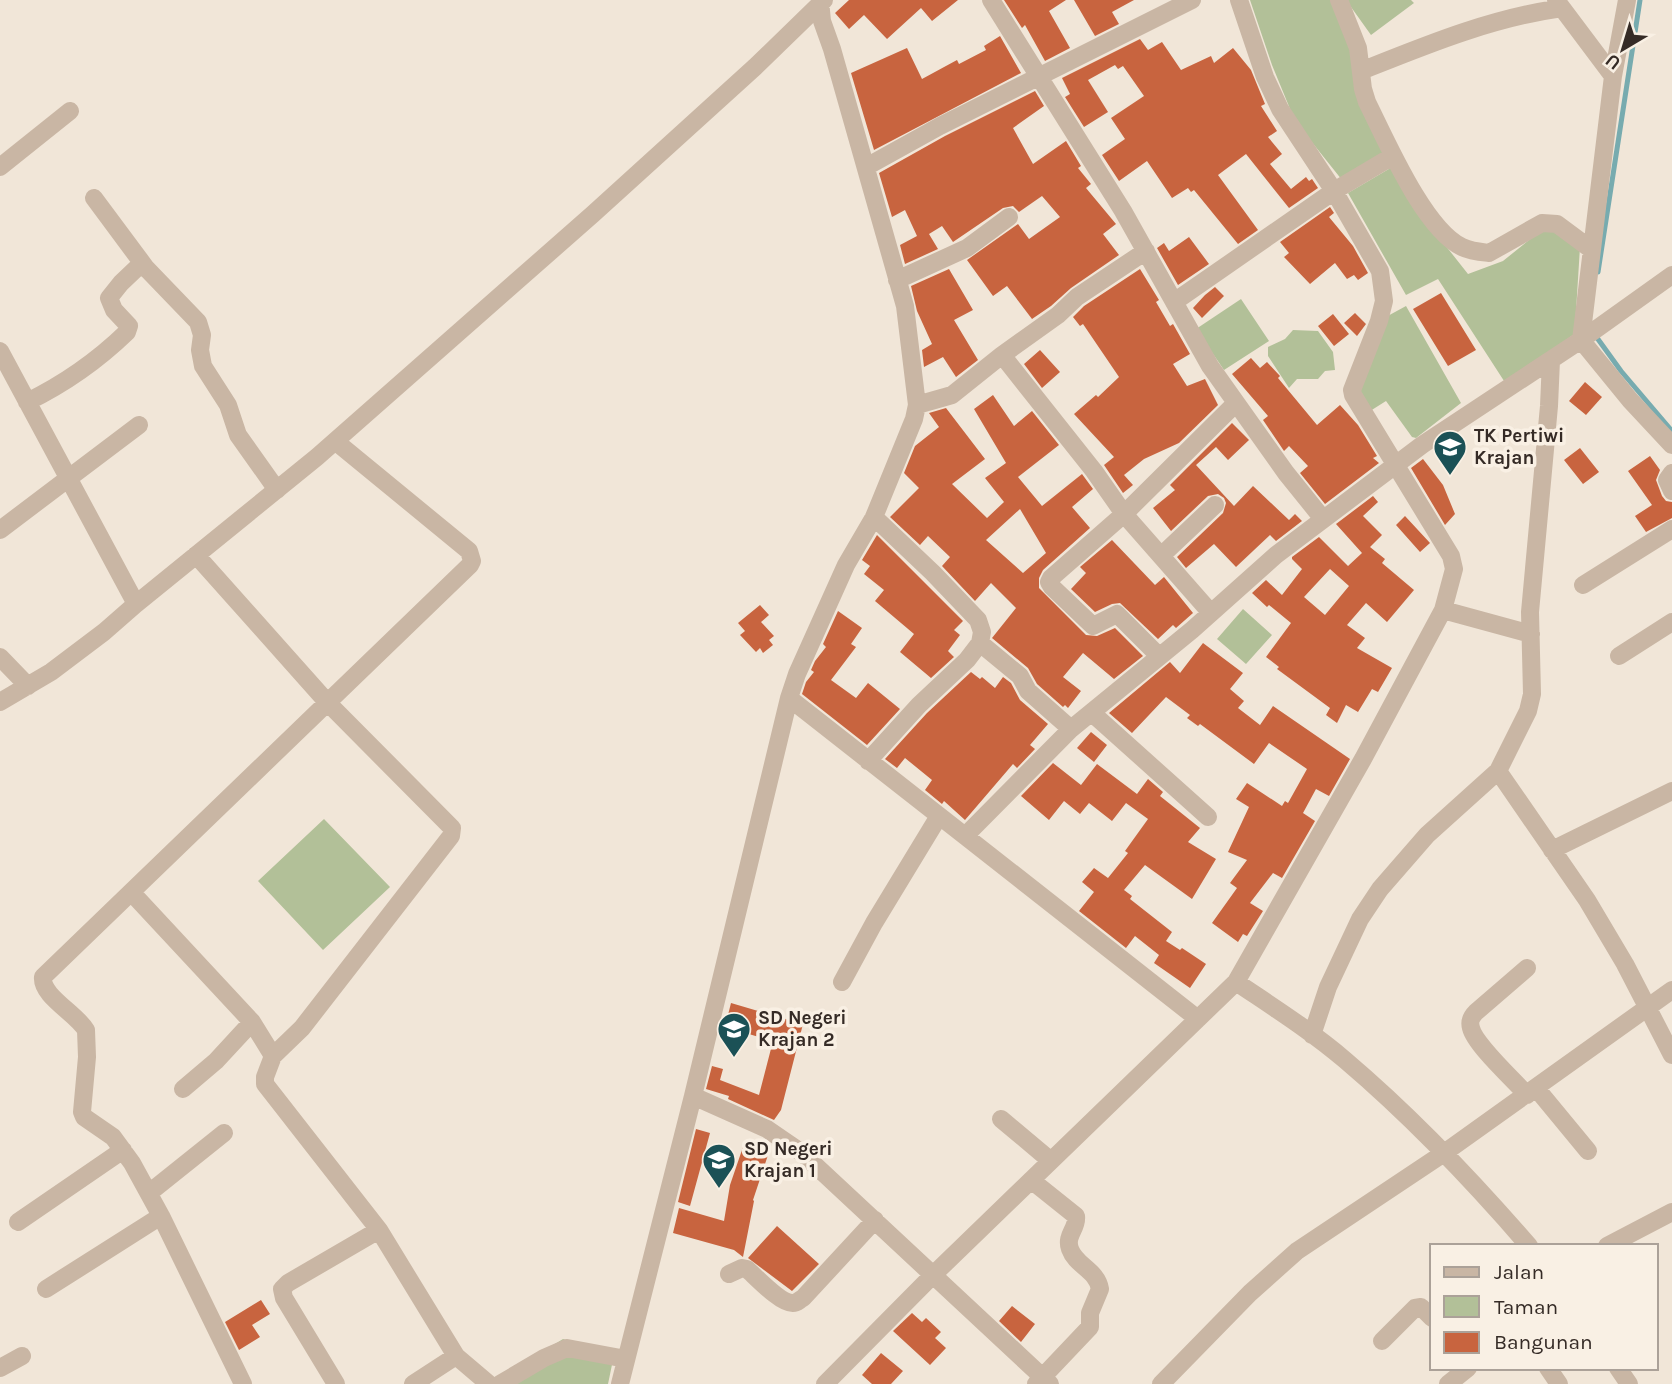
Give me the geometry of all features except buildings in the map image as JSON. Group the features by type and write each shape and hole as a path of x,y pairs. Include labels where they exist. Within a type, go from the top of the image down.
{"street":[{"path":"991,0 1146,251 1235,404 1323,519"},
{"path":"866,167 1192,0"},
{"path":"825,1384 933,1275 1236,982 1358,769 1443,610 1454,569 1453,560 1352,390 1379,321 1384,301 1382,279 1373,258 1334,191 1280,109 1265,76 1239,0"},
{"path":"1339,0 1358,48 1367,102 1425,211 1461,247 1489,253 1542,223 1551,222 1558,224 1592,250"},
{"path":"1627,0 1613,76 1592,250 1589,334 1630,400 1672,444"},
{"path":"620,1384 789,698 797,674 846,565 874,517 914,419 917,405 905,306 832,49 823,27 822,1"},
{"path":"0,702 51,673 104,632 335,441 613,196 755,67 822,1"},
{"path":"1361,71 1490,22 1559,4 1613,76"},
{"path":"0,167 70,111"},
{"path":"1174,302 1334,191 1394,156"},
{"path":"94,198 142,263 198,322 202,335 200,350 203,366 228,405 238,435 277,490"},
{"path":"897,280 967,248 1010,217"},
{"path":"917,405 952,395 1058,315 1077,297 1146,251"},
{"path":"27,402 52,390 88,366 127,332 129,326 114,310 109,299 142,263"},
{"path":"965,836 1071,729 1276,555 1396,464 1672,275"},
{"path":"0,351 6,380 27,402 135,604"},
{"path":"1002,355 1094,471 1124,514 1211,612"},
{"path":"1312,1035 1328,987 1360,919 1380,889 1427,835 1498,771 1528,711 1532,694 1530,612 1551,360"},
{"path":"1159,656 1117,614 1097,625 1091,625 1049,582 1124,514 1235,404"},
{"path":"0,530 139,425"},
{"path":"243,1384 149,1193 113,1137 84,1117 82,1112 87,1057 86,1030 83,1024 46,991 42,980 43,976 132,893 472,561 469,551 335,441"},
{"path":"1672,473 1667,480 1672,491"},
{"path":"1162,555 1215,505"},
{"path":"868,761 919,705 967,660 980,643 982,632 978,620 874,517"},
{"path":"1583,585 1672,528"},
{"path":"196,555 327,702 449,824 452,832 302,1028 273,1056 265,1084 379,1230 456,1356 489,1384"},
{"path":"1443,610 1531,634"},
{"path":"1619,656 1672,622"},
{"path":"980,643 1020,676 1028,691 1071,729"},
{"path":"0,657 28,687"},
{"path":"789,698 1198,1019"},
{"path":"1091,713 1208,817"},
{"path":"1498,771 1587,900 1625,964 1672,1055"},
{"path":"1552,850 1672,791"},
{"path":"842,982 874,923 939,816"},
{"path":"132,893 253,1022 273,1056"},
{"path":"1527,968 1472,1016 1471,1025 1480,1043 1531,1091 1588,1151"},
{"path":"1236,982 1344,1059 1444,1153 1527,1244"},
{"path":"1161,1384 1288,1258 1444,1153 1672,990"},
{"path":"183,1089 216,1061 253,1022"},
{"path":"693,1096 772,1132 802,1153 1043,1382 1090,1326 1090,1313 1100,1289 1095,1276 1070,1249 1068,1241 1077,1222 1076,1216 1031,1180"},
{"path":"1001,1119 1051,1161"},
{"path":"149,1193 223,1133"},
{"path":"19,1222 123,1150"},
{"path":"1612,1244 1672,1212"},
{"path":"46,1289 161,1216"},
{"path":"729,1275 740,1268 747,1269 781,1299 795,1303 803,1298 875,1220"},
{"path":"336,1384 284,1298 282,1289 379,1230"},
{"path":"1381,1341 1415,1308 1421,1307 1430,1316"},
{"path":"500,1384 556,1351 567,1348 626,1359"},
{"path":"0,1368 22,1356"},
{"path":"413,1384 456,1356"},
{"path":"1448,1384 1466,1370"}],"green space":[{"path":"1250,0 1331,0 1388,149 1342,180 1295,121"},
{"path":"1346,0 1411,0 1414,3 1371,35"},
{"path":"1399,163 1404,174 1404,193 1468,274 1503,261 1554,220 1580,247 1573,335 1506,384 1438,279 1406,295 1348,193"},
{"path":"1241,299 1269,341 1224,370 1196,329"},
{"path":"1406,306 1461,403 1416,438 1412,437 1386,401 1367,413 1356,392 1384,318"},
{"path":"1293,330 1318,331 1333,352 1335,370 1325,371 1318,379 1297,379 1289,388 1268,356 1268,347 1285,339"},
{"path":"1243,609 1272,635 1246,664 1217,639"},
{"path":"324,819 390,887 323,950 258,881"},
{"path":"563,1339 614,1355 608,1384 497,1384 529,1360"}],"waterway":[{"path":"1598,272 1640,0"},
{"path":"1595,335 1621,371 1672,431"}],"place":[{"name":"TK Pertiwi Krajan","path":"1450,477"},
{"name":"SD Negeri Krajan 2","path":"734,1059"},
{"name":"SD Negeri Krajan 1","path":"719,1190"}]}
